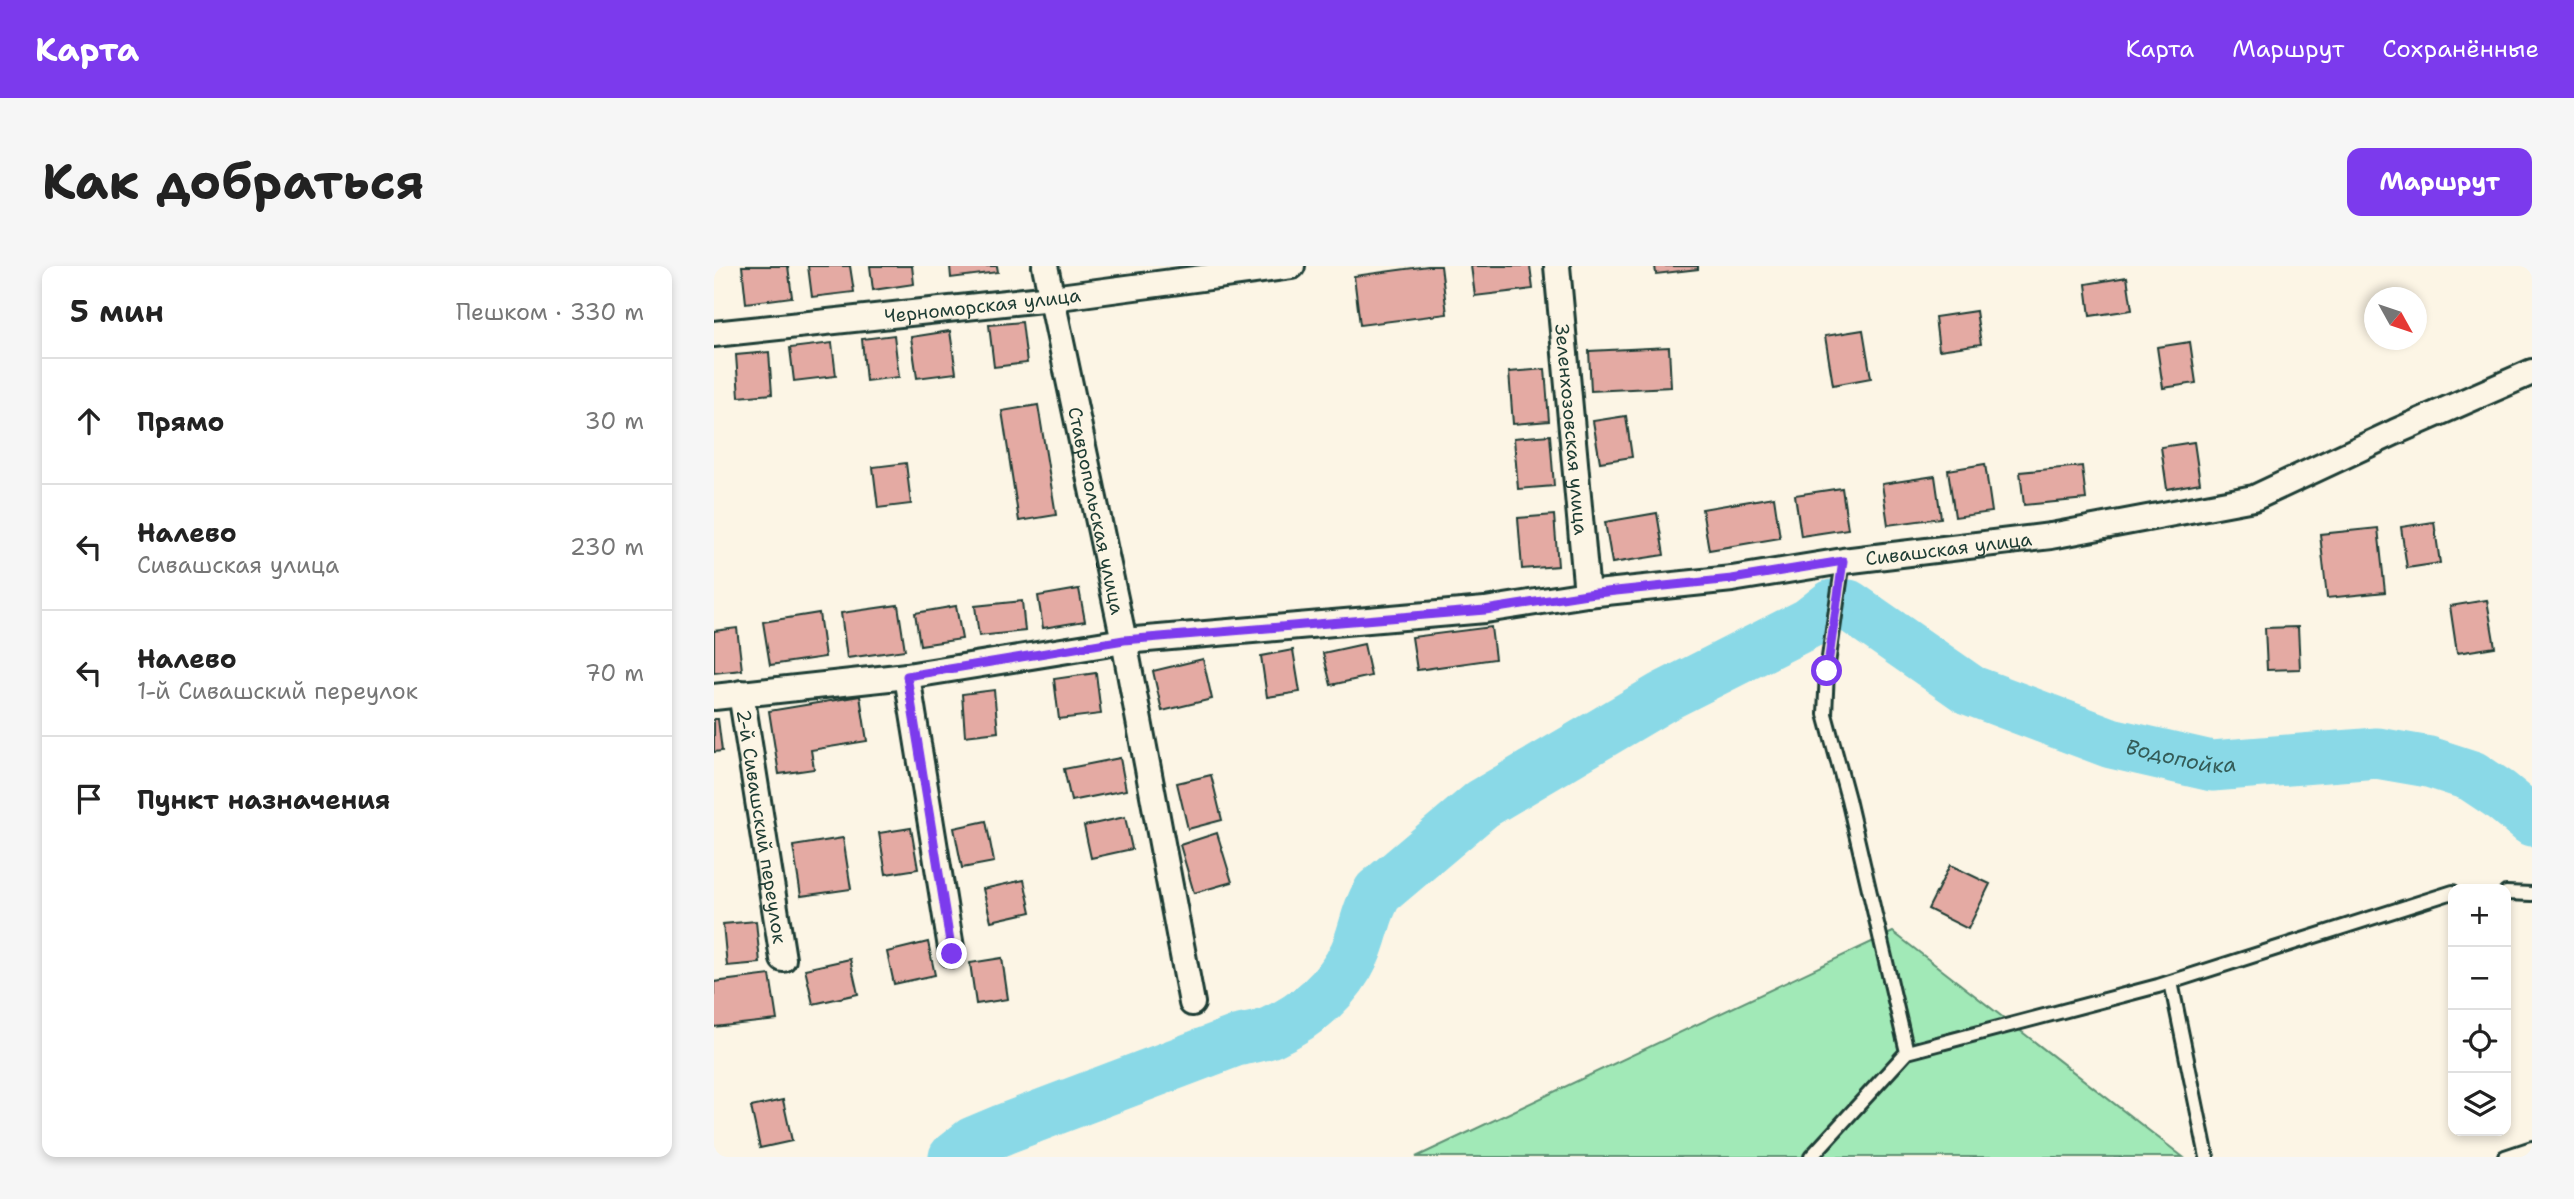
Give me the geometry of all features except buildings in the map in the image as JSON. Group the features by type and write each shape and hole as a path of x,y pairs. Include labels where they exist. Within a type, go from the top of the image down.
{"street":[{"name":"Ставропольская улица","path":"1045,266 1124,640 1192,1003"},
{"name":"Черноморская улица","path":"714,334 1052,298 1292,266"},
{"name":"Зеленхозовская улица","path":"1557,266 1587,594"},
{"name":"Сивашская улица","path":"714,697 907,676 1124,640 1485,610 1587,594 1732,579 1843,561 2051,536 2254,498 2532,372"},
{"path":"907,676 952,954"},
{"name":"2-й Сивашский переулок","path":"741,694 783,959"}],"lane":[{"path":"1843,561 1827,671 1825,714 1908,1052"},
{"path":"2511,893 2532,894"},
{"path":"1811,1157 1908,1052 2171,982 2448,894"},
{"path":"2171,982 2207,1157"},
{"path":"2505,1157 2532,1148"}],"green space":[{"path":"1893,932 2183,1157 1416,1157"}],"waterway":[{"path":"954,1157 973,1142 1004,1129 1236,1041 1269,1033 1298,1017 1331,989 1348,966 1378,892 1482,804 1663,697 1809,623 1832,605"},
{"name":"Водопойка","path":"1848,605 1970,690 2111,743 2212,766 2377,753 2429,762 2472,776 2532,821"}],"route":[{"path":"952,954 907,676 1124,640 1485,610 1587,594 1732,579 1843,561 1827,671"}]}
